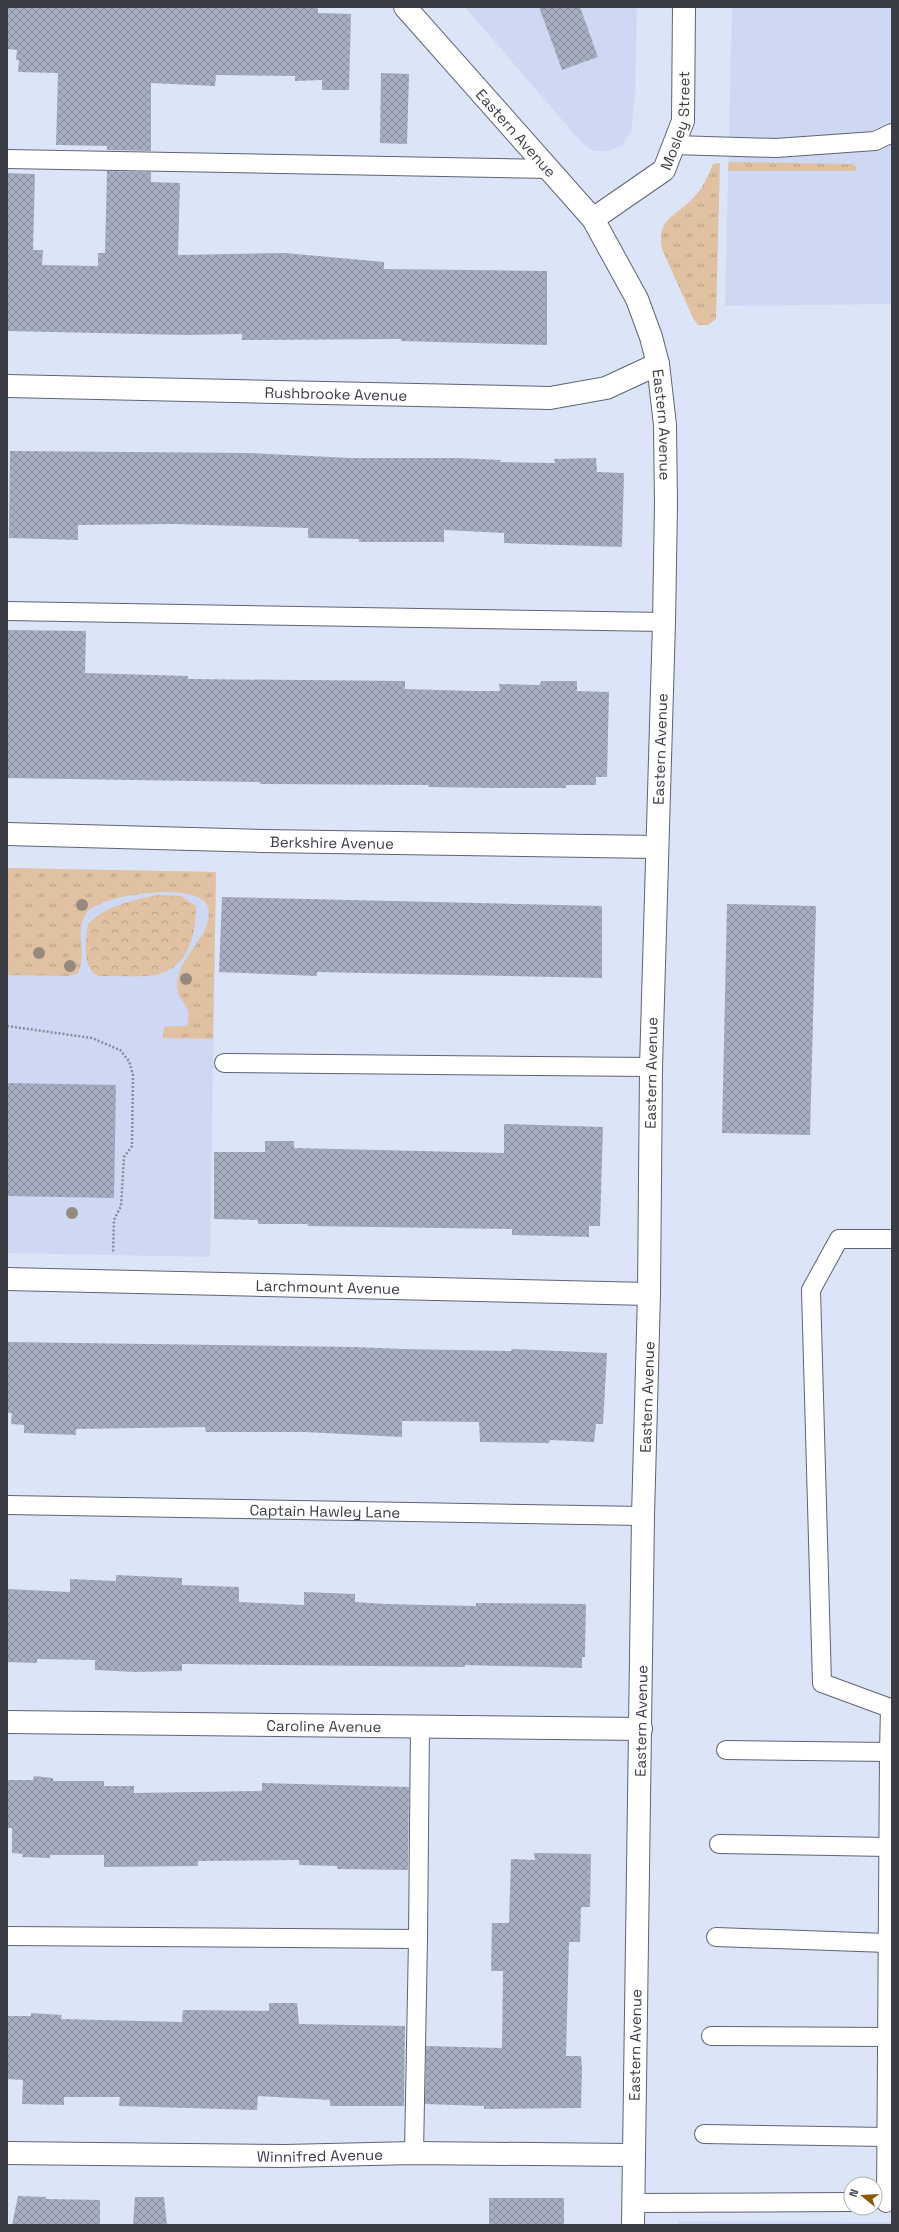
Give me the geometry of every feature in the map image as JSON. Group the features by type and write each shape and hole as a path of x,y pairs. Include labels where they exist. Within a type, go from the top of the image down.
{"street":[{"name":"Eastern Avenue","path":"405,7 551,169 593,219 637,299 651,337 658,364 665,425 666,504 664,622 650,1067 649,1294 643,1516 641,1729 632,2155 633,2225"},
{"name":"Mosley Street","path":"593,219 664,170 683,121 684,7"},
{"name":"Rushbrooke Avenue","path":"7,386 550,398 606,388 658,364"},
{"name":"Berkshire Avenue","path":"7,834 263,842 656,847"},
{"name":"Larchmount Avenue","path":"7,1279 649,1294"},
{"name":"Caroline Avenue","path":"7,1722 420,1725 641,1729"},
{"name":"Winnifred Avenue","path":"7,2153 285,2156 414,2153 632,2155"}],"lane":[{"path":"674,145 776,148 875,141 892,134"},
{"path":"7,159 551,169"},
{"path":"7,610 664,622"},
{"path":"224,1063 650,1067"},
{"path":"884,2203 886,2137 889,1752 891,1708 822,1683 811,1290 839,1239 892,1240"},
{"name":"Captain Hawley Lane","path":"7,1505 643,1516"},
{"path":"414,2153 420,1725"},
{"path":"726,1750 889,1752"},
{"path":"718,1844 888,1847"},
{"path":"7,1936 418,1939"},
{"path":"716,1937 887,1943"},
{"path":"711,2036 887,2037"},
{"path":"704,2134 886,2137"},
{"path":"633,2203 843,2202"}],"path":[{"path":"7,1026 92,1038 120,1050 130,1061 133,1075 132,1146 124,1158 121,1206 114,1220 112,1259"}],"shaded area":[{"path":"465,7 637,7 635,96 631,131 621,146 609,151 594,151 582,143"},
{"path":"732,7 892,7 892,304 725,306"},
{"path":"7,868 216,872 210,1257 7,1253"},
{"path":"678,2221 892,2222 892,2225 678,2225"}],"green space":[{"path":"729,162 853,164 857,168 855,171 728,171"},
{"path":"720,163 716,319 708,325 698,325 693,318 662,249 662,230 669,218 700,190 713,164"},
{"path":"7,868 216,872 213,1039 163,1038 164,1027 187,1026 188,1011 178,993 177,984 185,960 202,935 209,917 208,907 201,899 188,894 170,892 130,895 111,900 96,906 87,912 83,919 81,927 82,958 78,973 69,976 7,975"},
{"path":"157,895 181,896 196,906 194,930 191,942 180,961 172,968 161,973 148,976 98,976 93,972 87,960 86,946 88,924 103,912 112,908"}],"building":[{"path":"7,7 318,7 318,13 351,14 349,90 322,90 322,80 295,81 295,76 216,75 215,86 151,83 151,151 107,150 107,146 56,145 58,73 18,72 19,60 16,60 17,50 7,49"},
{"path":"539,7 580,7 598,57 562,70"},
{"path":"381,73 409,74 407,144 380,143"},
{"path":"107,171 151,172 151,182 180,183 178,255 285,253 384,262 384,269 547,271 547,345 401,341 401,339 242,340 242,334 187,335 7,331 7,173 35,174 33,250 43,250 42,265 98,266 98,253 105,253"},
{"path":"10,451 249,453 350,458 457,458 501,460 500,462 555,463 554,459 596,458 597,472 624,473 622,547 504,543 504,533 444,530 444,542 359,542 359,539 308,538 308,528 175,524 78,525 78,540 9,538"},
{"path":"7,630 86,631 85,673 188,676 188,679 405,681 405,689 473,691 500,691 499,684 540,685 541,681 577,681 577,691 609,692 607,777 596,777 596,785 566,785 566,788 428,787 429,785 260,784 260,782 7,778"},
{"path":"222,897 602,906 602,978 317,972 317,976 219,972"},
{"path":"727,904 816,906 810,1135 722,1133"},
{"path":"7,1083 116,1085 114,1198 7,1196"},
{"path":"504,1124 603,1127 600,1226 589,1226 589,1237 512,1235 512,1229 307,1226 308,1224 258,1224 258,1220 214,1219 214,1152 265,1152 265,1141 294,1141 294,1148 504,1153"},
{"path":"7,1342 511,1351 512,1349 607,1353 603,1424 596,1424 594,1442 550,1440 549,1443 480,1442 479,1422 402,1421 402,1437 305,1432 206,1432 205,1427 76,1429 76,1435 24,1433 24,1425 11,1424 12,1413 7,1413"},
{"path":"116,1575 182,1578 182,1585 239,1587 239,1602 304,1605 304,1592 355,1594 355,1602 384,1604 476,1606 476,1603 586,1604 585,1657 582,1657 582,1668 465,1665 465,1667 182,1664 182,1671 135,1672 95,1670 95,1660 37,1659 37,1663 7,1662 7,1589 70,1592 70,1579 116,1581"},
{"path":"34,1776 53,1778 53,1781 104,1781 104,1786 134,1786 134,1793 262,1791 262,1783 409,1787 408,1870 337,1869 337,1866 299,1865 299,1860 198,1861 198,1866 104,1867 104,1855 50,1855 50,1858 22,1857 23,1854 12,1853 12,1828 7,1828 8,1780 33,1780"},
{"path":"534,1853 591,1854 590,1907 581,1907 580,1942 569,1942 566,2056 581,2056 581,2108 484,2109 484,2106 425,2104 426,2046 502,2048 503,1971 491,1971 492,1923 509,1923 511,1859 535,1860"},
{"path":"269,2003 297,2003 299,2024 405,2026 404,2106 330,2106 330,2100 258,2096 257,2110 119,2106 120,2097 64,2097 64,2105 22,2104 23,2080 7,2079 7,2016 31,2016 31,2013 62,2015 61,2019 182,2022 183,2010 269,2011"},
{"path":"18,2196 46,2197 46,2199 100,2200 100,2225 12,2225"},
{"path":"135,2197 164,2197 167,2225 133,2225"},
{"path":"489,2198 564,2198 564,2225 489,2225"}]}
